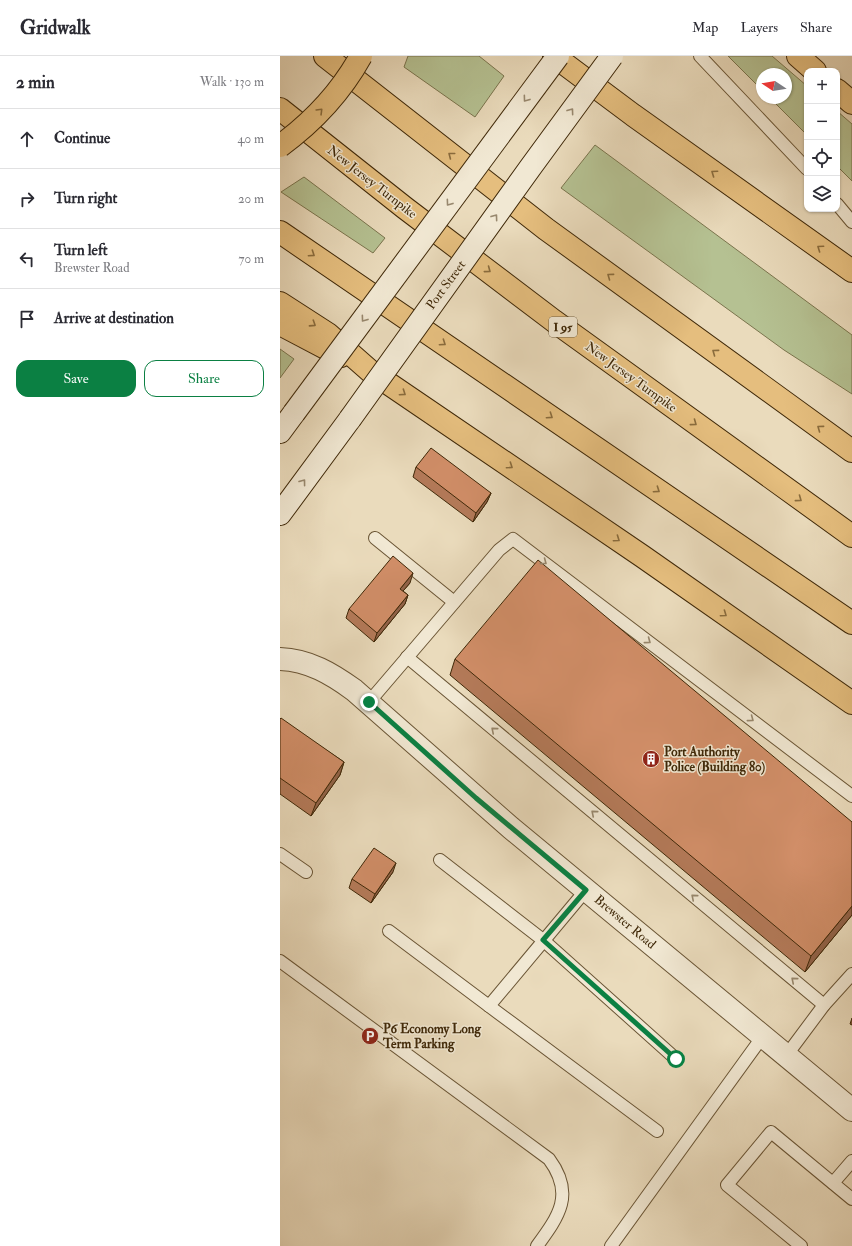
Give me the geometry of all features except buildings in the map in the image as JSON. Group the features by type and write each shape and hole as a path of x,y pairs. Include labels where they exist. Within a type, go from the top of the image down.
{"highway":[{"path":"325,56 546,229 852,451"},
{"path":"280,146 312,120 326,106 339,90 361,56"},
{"path":"554,56 633,115 852,271"},
{"path":"798,56 812,68"},
{"path":"840,93 852,103"},
{"name":"New Jersey Turnpike","path":"280,109 405,208 554,320 852,536"},
{"path":"280,232 852,623"},
{"path":"280,303 328,334 370,371 630,548 852,703"},
{"path":"280,324 319,346 370,371"}],"main road":[{"path":"280,432 558,56"},
{"name":"Port Street","path":"280,514 612,56"},
{"name":"Brewster Road","path":"280,659 316,667 341,681 369,702 476,798 852,1110"}],"lane":[{"path":"700,56 804,166"},
{"path":"840,208 852,222"},
{"path":"375,538 454,602"},
{"path":"369,702 499,550 513,539 852,796"},
{"path":"407,657 824,1005"},
{"path":"280,854 306,872"},
{"path":"440,860 543,940 676,1059"},
{"path":"489,1006 586,890"},
{"path":"389,931 657,1131"},
{"path":"280,961 549,1159 561,1180 562,1203 553,1224 537,1246"},
{"path":"786,1056 824,1005 852,974"},
{"path":"611,1246 763,1036"},
{"path":"801,1246 728,1184 771,1132 852,1199"},
{"path":"833,1183 852,1160"}],"green space":[{"path":"408,56 479,56 504,76 475,117 404,67"},
{"path":"728,56 772,56 786,68 756,68 756,84"},
{"path":"792,73 804,83 804,132 776,104 792,104"},
{"path":"840,114 852,124 852,181 840,169"},
{"path":"595,145 852,335 852,394 784,350 561,188"},
{"path":"304,177 385,238 373,253 281,192"},
{"path":"280,349 294,359 280,378"}],"place":[{"name":"Port Authority Police (Building 80)","path":"651,759"},
{"name":"P6 Economy Long Term Parking","path":"370,1036"}],"route":[{"path":"369,702 476,798 586,890 543,940 676,1059"}]}
